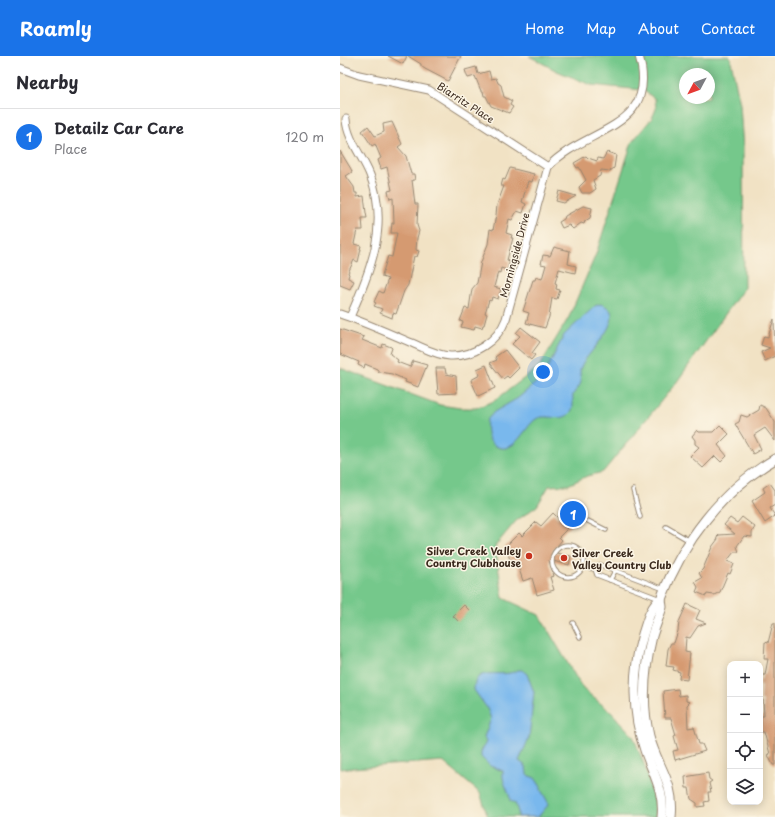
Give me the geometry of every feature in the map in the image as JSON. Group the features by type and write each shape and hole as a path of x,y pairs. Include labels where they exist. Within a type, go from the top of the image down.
{"street":[{"path":"548,167 570,149 605,131 628,115 636,104 643,90 643,71 639,56"},
{"name":"Biarritz Place","path":"340,68 359,75 429,90 548,167"},
{"path":"346,119 347,131 373,183 379,225 377,246 372,266 350,317"},
{"name":"Morningside Drive","path":"340,314 444,355 464,355 486,345 499,332 505,322 548,167"},
{"path":"671,817 671,796 660,774 644,750 635,706 635,678 638,654 644,633 653,606 660,599 690,541 700,526 727,495 753,473 775,459"},
{"path":"660,599 662,607 649,650 645,678 648,729 660,774 662,817"},
{"path":"635,678 645,678"}],"lane":[{"path":"633,490 640,517"},
{"path":"588,522 606,530"},
{"path":"666,527 690,541"},
{"path":"566,545 576,546 582,553 583,567 574,576 569,577 560,574 553,567 552,557 557,549 566,545"},
{"path":"583,567 594,569 601,565 664,589"},
{"path":"594,569 597,575 660,599"},
{"path":"610,580 615,570"},
{"path":"573,622 580,637"}],"green space":[{"path":"529,56 730,56 740,104 743,149 744,288 676,383 603,472 587,476 568,485 549,486 537,506 516,521 495,546 503,598 539,615 583,689 611,712 633,736 644,764 654,799 656,811 655,817 488,817 480,793 442,761 340,769 340,368 440,405 460,408 476,408 494,401 539,367 569,317 596,254 632,142 652,118 656,109 655,99 643,90 591,85 557,71"}],"water":[{"path":"600,304 609,309 612,316 610,324 605,334 581,367 581,382 573,395 572,411 567,416 563,417 540,417 536,419 513,445 507,448 501,448 491,443 488,437 487,420 494,412 518,398 537,382 546,371 564,335 595,306"},
{"path":"522,670 527,674 534,692 529,738 519,761 526,766 527,775 535,778 549,804 538,817 518,817 515,803 510,801 509,793 503,779 503,771 490,766 481,757 481,752 486,742 484,737 491,719 487,708 474,690 475,682 484,674 504,674 512,673"}],"building":[{"path":"388,56 407,56 403,64"},
{"path":"408,56 461,56 448,81 425,69 421,66 421,64"},
{"path":"476,67 478,74 489,71 491,79 496,78 498,83 501,85 504,97 512,101 510,105 513,107 509,113 491,106 486,96 484,96 483,91 481,91 475,76 468,78 465,70"},
{"path":"392,122 402,144 398,147 406,156 411,174 414,174 415,180 412,180 415,204 418,204 417,225 419,231 416,250 419,251 417,257 414,256 408,285 404,291 396,314 393,313 392,318 380,313 382,309 374,306 376,303 374,302 379,291 383,293 388,279 382,277 382,275 388,256 392,257 397,233 391,233 392,223 394,223 393,198 390,199 388,191 392,190 387,167 381,169 378,160 381,158 375,144 372,146 362,131 368,126 375,136 384,132 383,124"},
{"path":"340,151 351,169 352,172 346,176 354,187 357,197 364,196 367,218 362,218 363,230 357,230 354,244 361,246 361,249 358,262 354,260 348,273 348,278 354,281 350,289 340,285"},
{"path":"607,152 616,155 614,168 610,171 601,170 600,176 593,180 596,189 590,193 582,193 579,187 586,180 579,167 577,168 574,163 586,156 597,161 598,158 603,159"},
{"path":"510,168 534,174 532,182 528,181 522,202 526,204 523,213 517,211 512,220 509,219 506,233 512,235 511,238 513,238 507,260 510,261 507,270 501,268 500,273 498,272 494,287 501,289 498,299 492,297 491,301 489,300 485,313 487,314 482,328 475,326 474,330 461,327 463,322 460,321 465,308 469,309 472,289 477,283 481,262 488,244 490,229 493,230 497,205 504,186 501,186 503,179 505,180"},
{"path":"559,191 576,196 564,203 556,201"},
{"path":"583,206 592,208 590,218 585,221 584,224 581,223 573,229 569,225 562,228 559,222 564,219 565,216"},
{"path":"554,247 570,251 568,264 576,266 575,273 559,269 555,283 557,284 556,289 560,290 557,299 552,298 549,317 545,328 526,323 529,313 523,311 533,280 535,280 536,277 542,279 546,265 541,264 543,255 550,256"},
{"path":"774,319 775,356 765,361 761,352 770,348 761,345 764,336 768,337"},
{"path":"521,327 540,342 532,353 535,355 531,360 512,344 520,336 516,333"},
{"path":"340,329 364,337 362,340 382,348 383,344 391,347 390,354 398,360 397,362 410,367 413,361 427,365 418,387 405,382 406,380 392,374 379,372 377,369 365,364 364,368 358,365 359,362 340,354"},
{"path":"505,350 519,368 509,378 507,376 503,379 490,363 497,360 495,357"},
{"path":"486,365 495,388 478,396 471,380 480,375 477,369"},
{"path":"436,368 445,368 446,374 456,376 457,393 438,394"},
{"path":"760,405 766,408 775,422 775,441 765,428 754,435 761,449 753,454 735,424 739,422 741,415 747,417 759,410"},
{"path":"720,425 729,434 718,445 727,456 721,462 715,456 703,468 690,456 699,447 695,444 695,440 692,436 697,430 699,432 713,432"},
{"path":"770,483 775,490 775,505 770,508 775,516 765,523 752,501 765,492 763,488"},
{"name":"Silver Creek Valley Country Clubhouse","path":"572,507 580,511 576,520 559,537 562,540 552,552 571,556 569,565 549,560 554,576 550,577 554,590 537,595 532,578 523,581 517,563 512,564 505,547 519,533 522,536 536,522 541,526 553,513 558,518 566,509 568,511"},
{"path":"742,517 755,527 752,532 752,537 744,536 737,546 739,552 734,552 727,561 734,564 730,574 728,573 720,592 714,595 707,594 706,596 696,592 698,587 695,582 702,578 699,573 703,569 712,547 718,539 717,537 719,535 735,534 724,525 730,518 737,523"},
{"path":"687,604 700,610 696,619 706,623 698,626 690,638 686,637 685,652 690,653 687,680 679,679 680,672 673,670 674,667 666,666 668,649 671,643 674,643 679,622"},
{"path":"464,605 469,610 458,621 453,616"},
{"path":"773,623 775,623 775,765 773,765 768,755 770,754 763,732 763,675 765,675 768,659 764,659 765,642 768,643"},
{"path":"678,689 679,696 686,695 686,701 690,702 687,705 688,728 694,727 699,744 702,744 705,751 675,760 673,751 678,750 674,736 676,735 671,718 665,718 663,691"},
{"path":"708,773 709,779 712,781 709,783 711,792 708,792 709,801 704,802 705,806 697,807 697,803 691,799 689,788 686,788 685,777"}],"place":[{"name":"Detailz Car Care","path":"573,514"},
{"name":"Silver Creek Valley Country Clubhouse","path":"529,556"},
{"name":"Silver Creek Valley Country Club","path":"564,558"}]}
